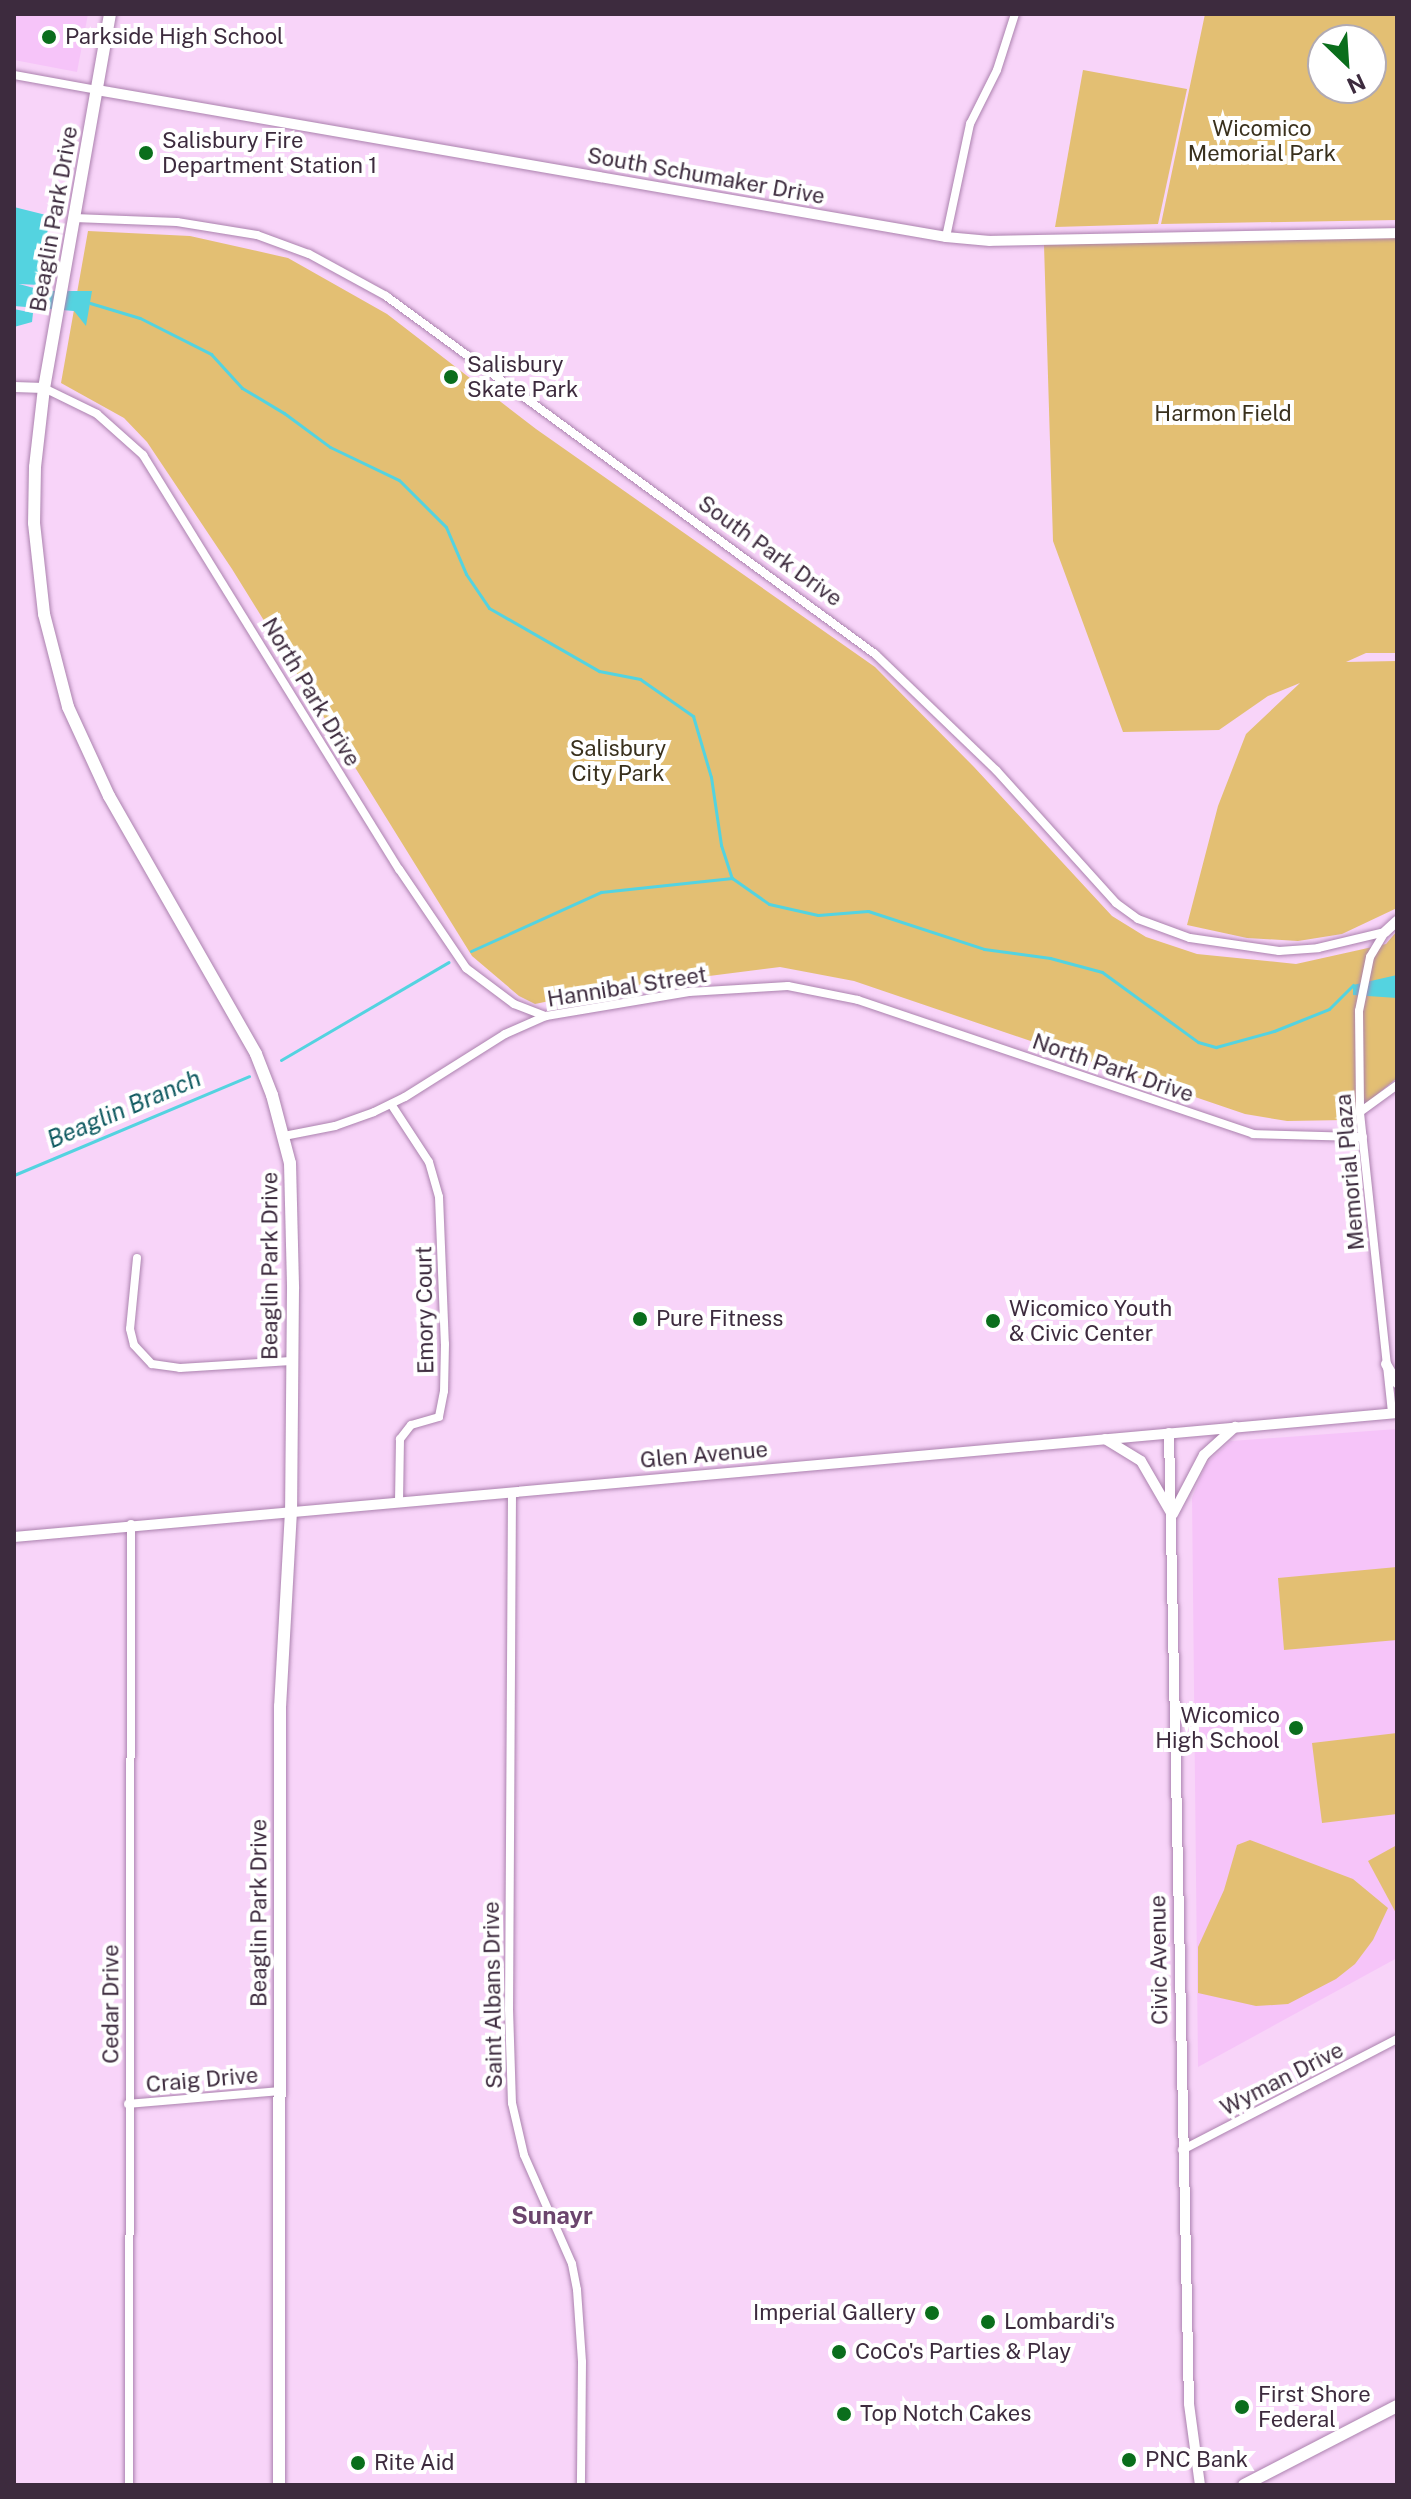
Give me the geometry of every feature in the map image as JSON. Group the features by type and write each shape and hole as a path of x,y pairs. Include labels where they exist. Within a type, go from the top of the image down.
{"main road":[{"name":"Beaglin Park Drive","path":"110,14 44,388 35,467 34,523 44,614 59,679 82,743 109,796 245,1031 267,1081 284,1136 293,1189 291,1511 280,1695 279,2485"},
{"path":"1244,2485 1397,2406"}],"street":[{"path":"946,237 970,124 997,70 1015,14"},
{"name":"South Schumaker Drive","path":"14,75 946,237 990,241 1397,233"},
{"name":"South Park Drive","path":"74,218 177,222 257,235 309,254 386,296 875,654 996,770 1116,903 1138,919 1190,938 1279,951 1318,948 1385,932 1397,921"},
{"path":"14,387 44,388"},
{"name":"North Park Drive","path":"44,388 97,414 143,455 399,869 466,968 514,1004 546,1016"},
{"name":"Memorial Plaza","path":"1385,932 1365,973 1361,996 1360,1113 1386,1364 1394,1413"},
{"name":"Hannibal Street","path":"284,1136 335,1126 391,1104 505,1034 546,1016 689,992 788,986 858,1000"},
{"name":"North Park Drive","path":"858,1000 1253,1134 1363,1137"},
{"path":"1360,1113 1382,1093 1397,1085"},
{"name":"Emory Court","path":"391,1104 429,1162 439,1197 445,1344 444,1391 439,1417 411,1425 400,1439 399,1503"},
{"path":"137,1258 130,1329 134,1345 152,1364 180,1368 291,1361"},
{"path":"1386,1364 1397,1383"},
{"name":"Glen Avenue","path":"14,1537 131,1524 399,1503 1394,1413"},
{"path":"1172,1516 1204,1455 1236,1426"},
{"name":"Civic Avenue","path":"1169,1433 1189,2404 1200,2485"},
{"path":"1104,1438 1141,1461 1172,1516"},
{"name":"Saint Albans Drive","path":"512,1493 509,2009 512,2103 524,2155 572,2264 577,2290 582,2362 581,2485"},
{"name":"Cedar Drive","path":"129,2485 131,1524"},
{"name":"Wyman Drive","path":"1182,2150 1397,2039"},
{"name":"Craig Drive","path":"128,2104 279,2091"}],"shaded area":[{"name":"Parkside High School","path":"14,14 88,14 77,72 14,60"},
{"path":"14,207 50,216 39,285 19,284 45,291 92,291 86,326 74,311 14,306"},
{"path":"14,309 33,313 32,322 14,327"},
{"path":"1397,975 1397,998 1353,995 1353,985"},
{"name":"Wicomico High School","path":"1397,1429 1397,1958 1198,2067 1192,1498 1206,1464 1231,1441"}],"green space":[{"name":"Wicomico Memorial Park","path":"1205,14 1397,14 1397,220 1161,224"},
{"path":"1083,70 1187,89 1158,224 1055,227"},
{"name":"Salisbury City Park","path":"88,231 190,236 288,258 387,314 536,429 875,667 974,767 1112,916 1146,937 1197,954 1296,964 1386,944 1397,931 1397,1078 1346,1120 1287,1121 1245,1114 854,981 780,967 607,989 535,1004 519,996 472,956 232,569 147,442 124,418 61,383"},
{"name":"Harmon Field","path":"1397,234 1397,653 1366,653 1346,662 1397,661 1397,908 1342,934 1298,941 1247,938 1187,925 1218,806 1246,734 1300,683 1268,696 1219,730 1123,732 1053,541 1044,245"},
{"path":"1397,1567 1397,1640 1284,1650 1278,1578"},
{"path":"1397,1733 1397,1814 1322,1823 1312,1743"},
{"path":"1250,1840 1353,1879 1388,1908 1373,1940 1355,1964 1336,1979 1288,2004 1256,2006 1198,1993 1198,1947 1224,1890 1237,1845"},
{"path":"1397,1845 1397,1915 1368,1861"}],"waterway":[{"path":"90,303 140,318 211,354 242,388 284,413 330,447 399,480 446,527 466,574 489,608 599,671 640,679 693,716 711,777 721,845 732,878 769,904 818,915 868,911 984,949 1050,958 1102,972 1198,1042 1216,1047 1274,1031 1329,1009 1353,985"},
{"name":"Beaglin Branch","path":"471,951 601,892 732,878"},
{"name":"Beaglin Branch","path":"281,1060 449,962"},
{"name":"Beaglin Branch","path":"14,1175 249,1076"}],"place":[{"name":"Parkside High School","path":"49,37"},
{"name":"Salisbury Fire Department Station 1","path":"146,153"},
{"name":"Salisbury Skate Park","path":"451,377"},
{"name":"Pure Fitness","path":"640,1319"},
{"name":"Wicomico Youth & Civic Center","path":"993,1321"},
{"name":"Wicomico High School","path":"1296,1728"},
{"name":"Imperial Gallery","path":"932,2313"},
{"name":"Lombardi's","path":"988,2322"},
{"name":"CoCo's Parties & Play","path":"839,2352"},
{"name":"First Shore Federal","path":"1242,2407"},
{"name":"Top Notch Cakes","path":"844,2414"},
{"name":"PNC Bank","path":"1129,2460"},
{"name":"Rite Aid","path":"358,2463"}],"district":[{"name":"Sunayr","path":"552,2216"}]}
